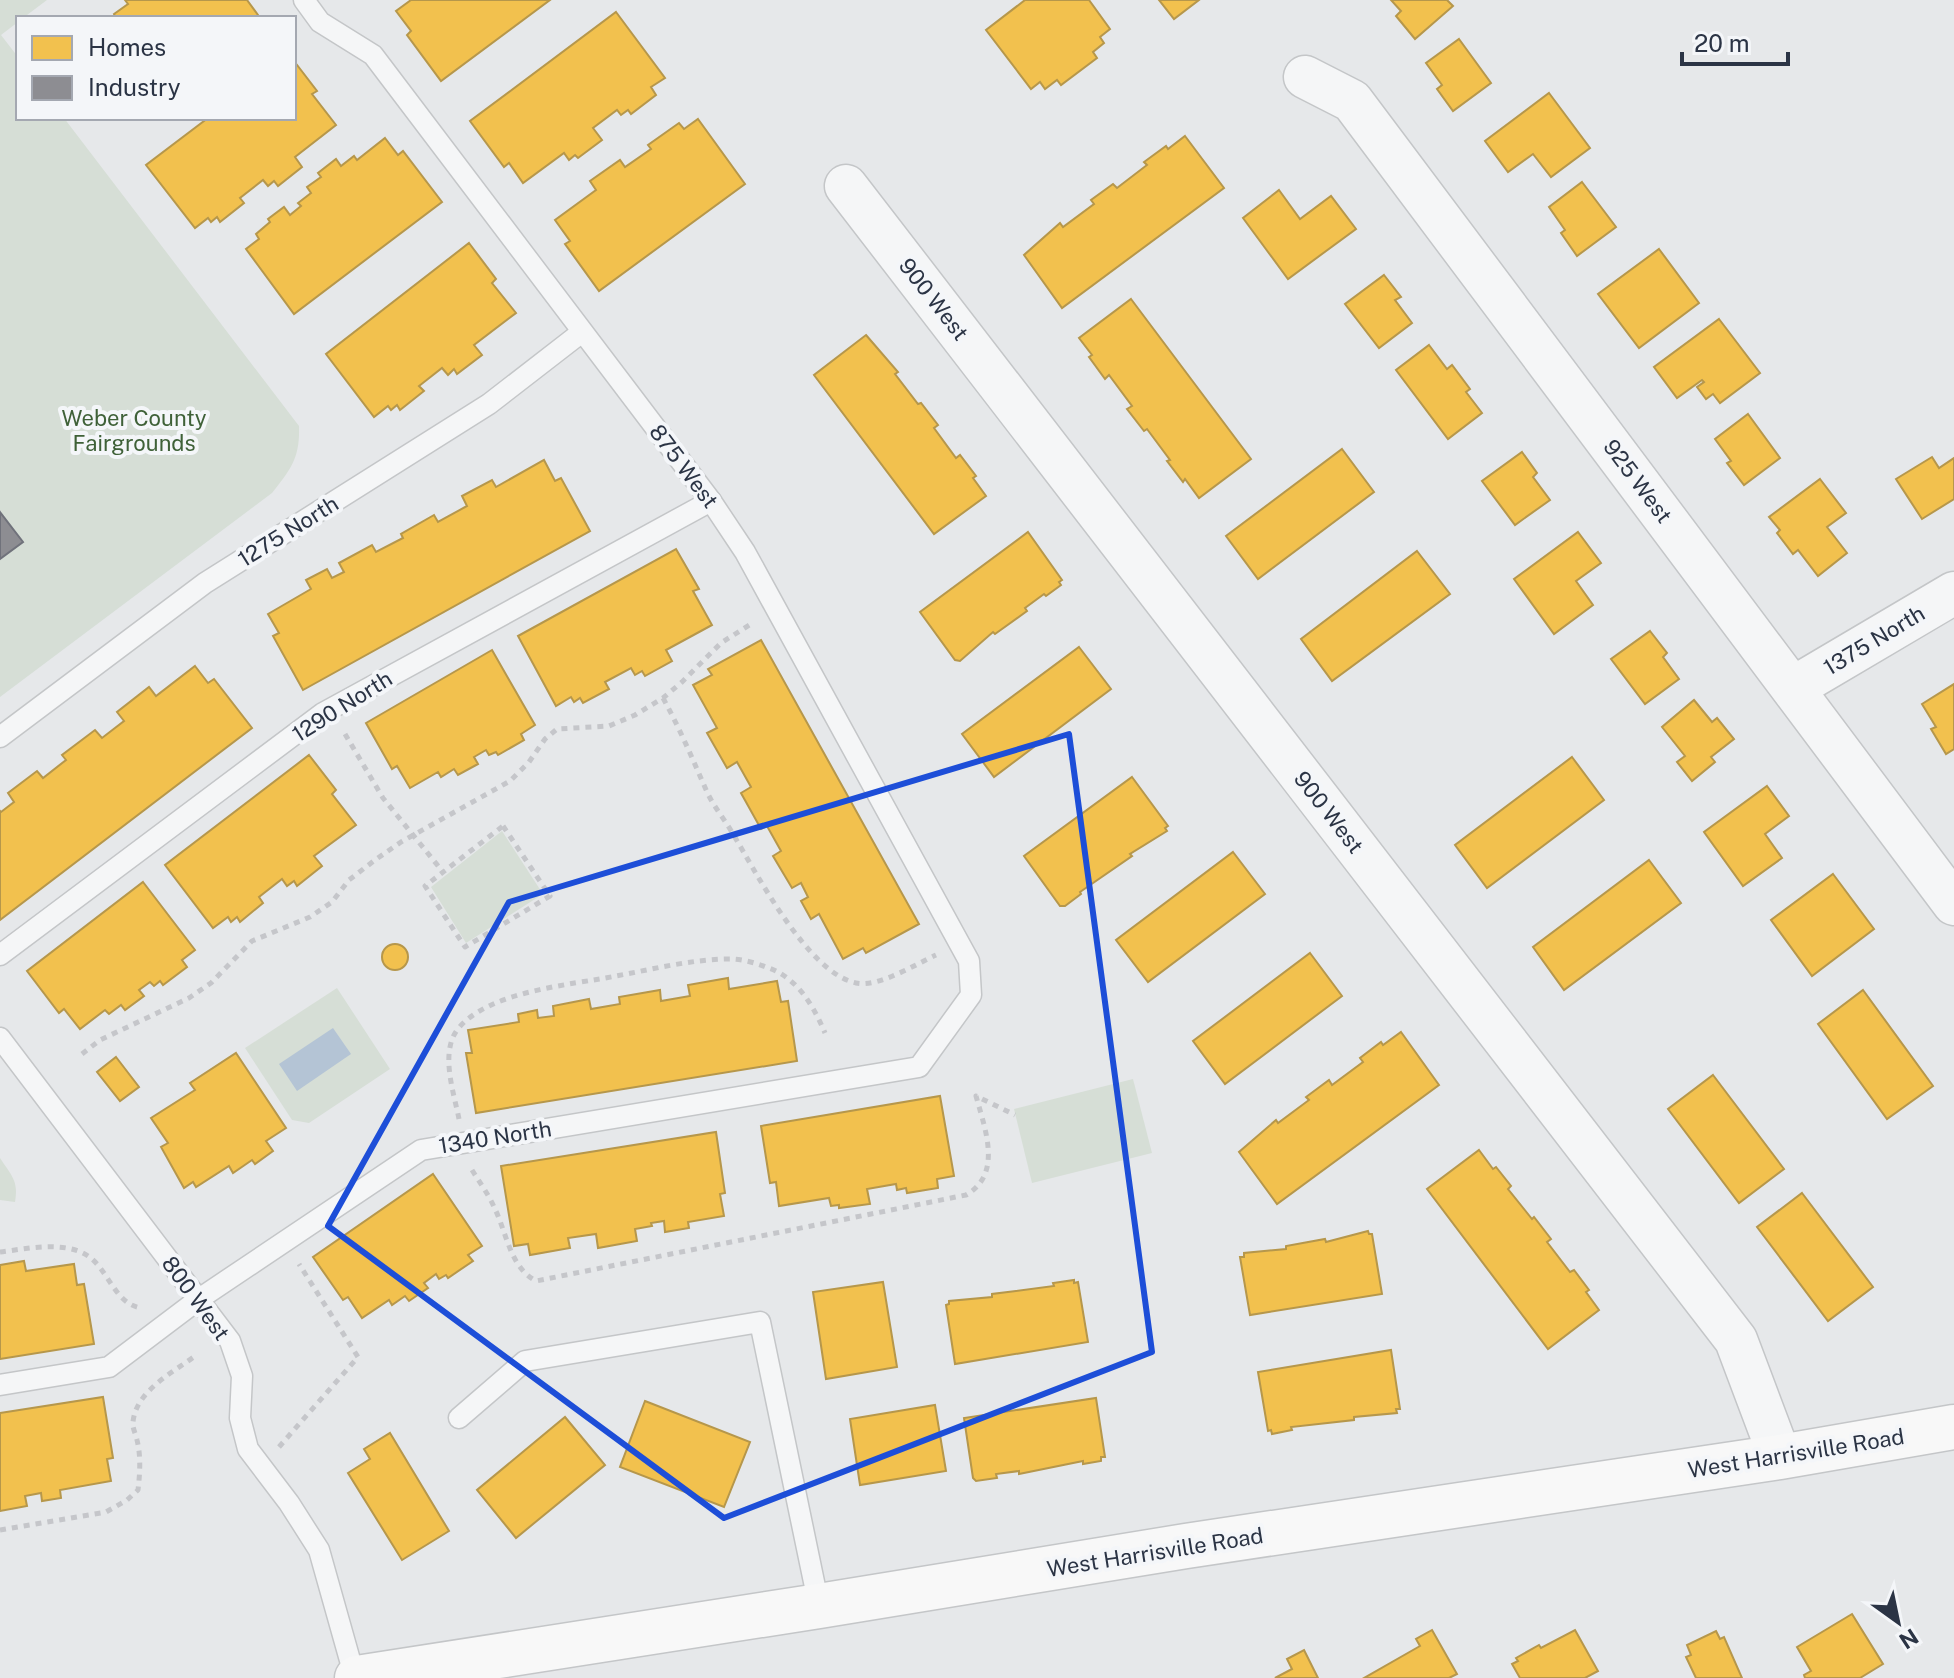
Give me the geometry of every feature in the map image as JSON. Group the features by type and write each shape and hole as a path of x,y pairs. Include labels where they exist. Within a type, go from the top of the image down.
{"main road":[{"name":"West Harrisville Road","path":"356,1678 1186,1546 1780,1457 1954,1427"}],"street":[{"name":"925 West","path":"1305,77 1352,101 1954,904"},
{"name":"900 West","path":"846,186 1736,1340 1780,1457"},
{"name":"1375 North","path":"1793,688 1954,593"}],"lane":[{"name":"875 West","path":"304,0 320,22 373,55 711,501 745,552 969,961 971,995"},
{"name":"1275 North","path":"0,737 205,583 489,404 582,332"},
{"name":"1290 North","path":"0,955 323,713 711,501"},
{"name":"1340 North","path":"0,1385 109,1367 199,1299 421,1150 919,1067 971,995"},
{"name":"800 West","path":"0,1038 230,1341 242,1376 240,1418 248,1449 289,1503 319,1550 356,1678"},
{"path":"459,1418 525,1361 760,1322 819,1606"}],"path":[{"path":"82,1054 100,1040 189,998 211,983 252,941 310,917 332,902 349,880 411,836 510,781 557,729 609,726 663,698 721,643 762,618"},
{"path":"663,698 685,739 708,795 757,878 796,935 820,960 857,984 878,981 941,953"},
{"path":"345,734 383,798 443,872"},
{"path":"503,826 550,896 465,947 425,886 443,872 503,826"},
{"path":"461,1126 450,1075 450,1047 456,1031 473,1014 530,992 696,961 735,959 770,968 796,983 816,1011 825,1033"},
{"path":"471,1169 496,1211 524,1274 536,1281 966,1195 979,1188 987,1173 989,1149 976,1096 1015,1115"},
{"path":"0,1252 50,1247 88,1256 133,1307 155,1307"},
{"path":"278,1448 358,1357 298,1263"},
{"path":"0,1530 106,1512 127,1500 138,1490 138,1441 132,1424 139,1403 158,1382 195,1356"}],"highlighted area":[{"path":"1069,734 1152,1352 724,1518 328,1226 509,902"}],"green space":[{"name":"Weber County Fairgrounds","path":"0,0 47,0 26,16 16,16 16,24 1,35 16,54 16,120 66,120 299,426 298,447 293,462 272,493 0,697"},
{"path":"502,831 543,894 466,943 431,887"},
{"path":"337,988 390,1069 309,1123 292,1120 245,1048"},
{"path":"1133,1079 1152,1153 1032,1183 1014,1109"},
{"path":"0,1158 15,1183 15,1202 0,1200"}],"water":[{"path":"333,1028 351,1054 297,1091 279,1064"}],"building: Homes":[{"path":"125,0 247,0 258,15 115,16 128,4"},
{"path":"411,0 550,0 441,81 407,35 411,31 396,11"},
{"path":"1025,0 1089,0 1110,29 1100,37 1104,43 1093,52 1097,58 1061,85 1057,80 1045,89 1040,82 1031,89 986,30"},
{"path":"1159,0 1199,0 1174,19"},
{"path":"1391,0 1447,0 1453,6 1415,39 1396,16 1401,11"},
{"path":"616,12 665,78 651,87 656,95 631,114 628,110 621,115 617,110 593,128 602,140 578,158 575,155 569,160 564,153 523,183 509,163 504,167 470,121"},
{"path":"1459,39 1491,83 1453,111 1437,89 1442,85 1426,63"},
{"path":"296,64 317,91 312,94 336,125 295,157 302,167 278,186 274,181 268,186 263,180 240,198 244,203 220,222 217,217 211,222 208,218 195,228 146,165 205,120 296,120"},
{"path":"1549,93 1590,148 1551,177 1533,154 1508,172 1485,141"},
{"path":"698,119 745,184 599,291 565,244 570,241 555,220 596,190 590,181 620,160 625,167 651,149 648,145 679,123 684,129"},
{"path":"1185,136 1224,188 1062,308 1024,255 1060,223 1063,227 1094,204 1091,200 1113,184 1117,188 1147,165 1144,162"},
{"path":"385,138 398,155 403,151 442,202 294,314 246,249 259,239 256,234 270,222 268,219 284,207 290,215 301,206 298,203 311,193 307,187 321,177 318,173 336,159 341,166 354,156 357,160"},
{"path":"1582,182 1616,227 1577,256 1561,233 1565,230 1549,207"},
{"path":"1279,190 1300,219 1331,196 1356,229 1288,279 1243,218"},
{"path":"469,243 496,279 492,283 516,313 474,345 482,355 457,374 454,369 448,375 442,368 419,386 424,391 400,410 397,405 391,410 388,406 374,417 326,354"},
{"path":"1659,249 1699,303 1639,348 1598,294"},
{"path":"1384,275 1401,297 1395,300 1412,323 1379,348 1345,304"},
{"path":"1131,299 1251,459 1199,498 1167,461 1170,460 1147,429 1144,431 1127,409 1132,406 1109,375 1105,379 1079,338"},
{"path":"1719,319 1760,373 1720,403 1713,394 1706,399 1697,387 1704,382 1702,380 1677,398 1654,367"},
{"path":"866,335 898,372 895,374 918,404 921,403 938,425 934,428 956,458 960,455 986,496 934,534 814,375"},
{"path":"1429,345 1447,369 1452,365 1470,389 1466,392 1482,413 1448,439 1396,370"},
{"path":"1748,414 1780,458 1744,485 1727,463 1731,461 1715,439"},
{"path":"1342,449 1374,492 1258,579 1226,536"},
{"path":"1522,452 1537,473 1533,477 1550,500 1515,525 1482,481"},
{"path":"1932,457 1939,468 1954,458 1954,499 1922,519 1896,479"},
{"path":"544,460 555,481 561,478 590,531 303,690 273,636 279,633 268,614 311,589 306,580 327,569 332,578 344,572 339,563 372,545 376,552 403,538 401,534 434,515 438,522 467,506 462,496 492,480 496,487"},
{"path":"1820,479 1846,513 1827,527 1847,553 1818,576 1798,550 1793,554 1769,517"},
{"path":"1028,532 1062,580 1059,582 1061,585 1025,608 1027,611 995,634 993,632 960,661 955,660 920,612"},
{"path":"1578,532 1601,563 1576,581 1593,605 1554,634 1514,579"},
{"path":"676,549 699,589 693,591 712,625 666,650 672,661 645,676 642,671 635,675 631,668 605,682 609,689 583,703 580,698 574,702 571,697 556,706 518,636"},
{"path":"1417,551 1450,594 1332,681 1301,639"},
{"path":"1650,631 1667,653 1663,657 1679,679 1645,704 1611,659"},
{"path":"761,640 919,924 866,953 863,948 843,959 819,914 811,919 801,901 808,897 801,883 792,888 773,856 781,851 767,826 761,829 741,793 751,787 737,762 727,768 707,733 717,728 693,685 712,675 708,669"},
{"path":"1079,647 1111,689 994,777 962,734"},
{"path":"492,650 535,725 521,734 524,740 498,755 496,752 489,755 486,750 474,757 478,764 458,775 454,769 441,777 438,772 410,788 397,766 392,769 366,723"},
{"path":"195,666 208,683 214,679 252,728 0,920 0,811 14,802 8,793 37,771 43,778 66,760 62,755 95,730 102,738 124,721 117,712 149,687 156,696"},
{"path":"1954,684 1954,749 1946,754 1931,729 1936,727 1922,704"},
{"path":"1694,700 1712,722 1717,718 1734,739 1711,757 1715,762 1692,781 1677,762 1685,756 1662,727"},
{"path":"309,755 336,790 332,794 356,825 314,856 322,866 297,886 294,881 287,886 282,879 259,897 263,903 240,922 237,917 231,922 228,917 213,928 165,865"},
{"path":"1572,757 1604,800 1487,888 1455,845"},
{"path":"1132,777 1168,826 1165,828 1167,831 1130,854 1132,856 1065,906 1060,906 1024,856"},
{"path":"1767,786 1789,816 1765,834 1782,858 1743,886 1704,832"},
{"path":"1233,852 1265,894 1148,982 1116,940"},
{"path":"1649,860 1681,903 1564,990 1533,947"},
{"path":"1833,874 1874,929 1812,976 1771,920"},
{"path":"143,882 195,950 182,960 187,967 163,985 160,981 154,986 150,982 139,990 144,996 125,1010 121,1005 109,1014 105,1010 80,1029 64,1009 59,1013 27,971"},
{"path":"395,944 404,948 408,957 404,966 395,970 386,966 382,957 386,948"},
{"path":"1310,953 1342,996 1225,1084 1193,1041"},
{"path":"728,978 729,989 777,981 781,1002 788,1001 797,1061 476,1113 466,1053 472,1053 468,1030 519,1022 518,1014 537,1010 538,1018 554,1016 553,1006 589,999 591,1009 620,1004 619,997 660,990 661,1001 690,996 688,985"},
{"path":"1863,990 1933,1086 1887,1119 1818,1024"},
{"path":"1401,1032 1439,1085 1277,1204 1239,1152 1276,1120 1278,1123 1309,1100 1306,1097 1329,1080 1332,1085 1363,1062 1360,1058"},
{"path":"236,1053 286,1128 266,1141 273,1151 255,1164 252,1160 233,1173 229,1166 196,1187 193,1182 184,1188 161,1147 168,1143 151,1118 195,1090 190,1083"},
{"path":"116,1057 139,1087 120,1101 97,1072"},
{"path":"1713,1075 1784,1169 1739,1203 1668,1109"},
{"path":"940,1096 954,1176 937,1179 938,1188 907,1193 906,1188 897,1190 896,1184 867,1189 870,1204 839,1208 839,1205 831,1206 829,1198 779,1206 776,1182 770,1183 761,1126"},
{"path":"716,1132 725,1193 720,1194 724,1216 688,1222 689,1228 665,1232 664,1221 651,1223 652,1226 635,1229 637,1241 598,1248 596,1234 568,1238 570,1248 530,1255 528,1244 514,1246 501,1166"},
{"path":"1479,1150 1493,1169 1496,1167 1511,1186 1508,1189 1551,1239 1547,1242 1570,1272 1574,1270 1599,1310 1548,1349 1427,1189"},
{"path":"433,1174 482,1246 468,1255 473,1261 448,1278 446,1275 439,1279 436,1274 424,1283 428,1288 409,1301 405,1296 392,1305 389,1300 362,1318 348,1297 343,1300 313,1257"},
{"path":"1802,1193 1873,1287 1828,1321 1757,1227"},
{"path":"1368,1231 1372,1234 1382,1294 1250,1315 1240,1257 1244,1257 1244,1253 1286,1249 1286,1246 1325,1239 1326,1242"},
{"path":"24,1261 26,1271 74,1264 77,1285 84,1284 94,1344 0,1359 0,1265"},
{"path":"1074,1280 1074,1283 1078,1282 1088,1342 955,1364 946,1305 949,1301 992,1297 992,1294 1054,1286 1053,1283"},
{"path":"883,1282 897,1367 826,1379 813,1292"},
{"path":"1391,1350 1400,1409 1396,1409 1397,1413 1291,1427 1292,1430 1272,1434 1271,1430 1268,1431 1258,1372"},
{"path":"103,1397 113,1458 107,1459 111,1481 60,1490 61,1498 42,1501 41,1493 25,1496 27,1506 0,1511 0,1413"},
{"path":"1096,1398 1105,1457 1101,1457 1101,1461 1083,1464 1083,1461 1019,1474 1019,1471 996,1474 997,1478 976,1481 973,1478 964,1418"},
{"path":"645,1401 750,1442 724,1507 620,1467"},
{"path":"935,1405 946,1471 860,1485 850,1419"},
{"path":"565,1417 605,1465 516,1538 477,1490"},
{"path":"390,1433 449,1531 402,1560 348,1473 370,1459 364,1449"},
{"path":"1852,1614 1883,1664 1860,1678 1805,1678 1804,1675 1811,1671 1797,1647"},
{"path":"1432,1630 1457,1674 1449,1678 1364,1678 1420,1646 1416,1639"},
{"path":"1575,1630 1598,1671 1585,1678 1520,1678 1512,1664 1518,1661 1516,1658"},
{"path":"1716,1631 1720,1639 1724,1637 1742,1678 1696,1678 1686,1657 1691,1655 1687,1645"},
{"path":"1304,1650 1318,1678 1275,1678 1292,1669 1287,1659"}],"building: Industry":[{"path":"0,512 23,542 0,559"}]}
